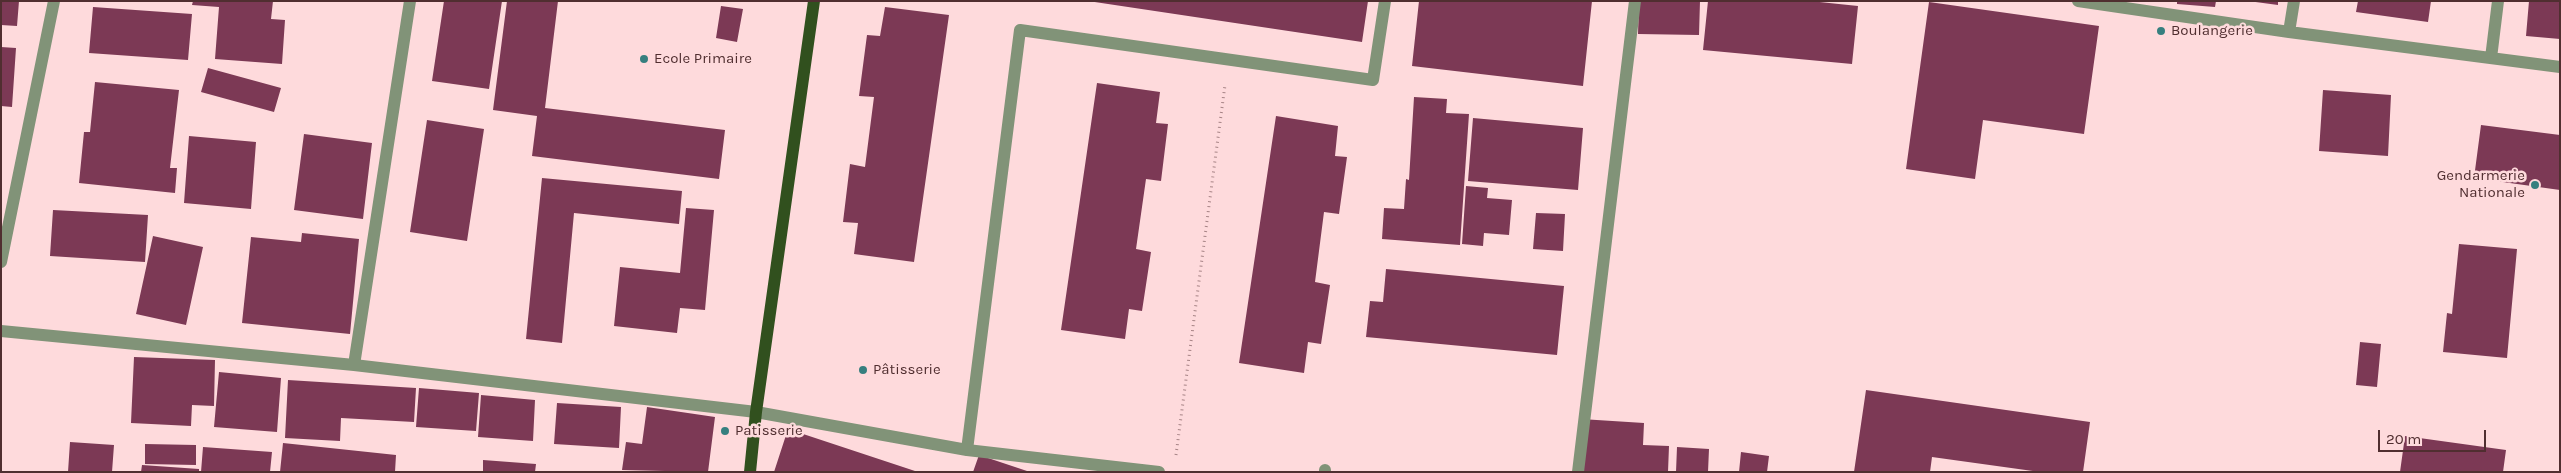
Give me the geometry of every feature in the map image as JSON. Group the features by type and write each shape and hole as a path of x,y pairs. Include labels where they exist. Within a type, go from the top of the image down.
{"main road":[{"path":"750,472 756,412 814,1"}],"street":[{"path":"1,262 54,1"},
{"path":"354,365 410,1"},
{"path":"967,450 1020,30 1373,80 1385,1"},
{"path":"1578,472 1635,1"},
{"path":"2078,1 2289,32 2560,67"},
{"path":"2289,32 2294,1"},
{"path":"2491,58 2498,1"},
{"path":"1,331 354,365 756,412 967,450 1158,472"}],"path":[{"path":"1176,462 1228,59"}],"building":[{"path":"1,1 19,1 17,26 1,25"},
{"path":"193,1 273,1 271,19 285,20 282,64 215,59 219,7 192,5"},
{"path":"444,1 502,1 489,89 432,81"},
{"path":"507,1 558,1 545,108 725,130 719,179 532,156 537,116 493,110"},
{"path":"1088,1 1368,1 1362,42"},
{"path":"1419,1 1592,1 1583,86 1412,66"},
{"path":"1639,1 1700,1 1699,35 1638,34"},
{"path":"1708,1 1810,1 1858,6 1852,64 1703,50"},
{"path":"2177,1 2216,1 2215,7 2177,4"},
{"path":"2248,1 2278,1 2278,5"},
{"path":"2358,1 2431,1 2428,22 2356,12"},
{"path":"2529,1 2560,1 2560,39 2526,36"},
{"path":"1929,2 2099,26 2084,134 1983,120 1975,179 1906,169"},
{"path":"721,6 743,9 737,42 716,38"},
{"path":"93,7 192,14 188,60 89,53"},
{"path":"885,7 949,15 914,262 854,254 858,223 843,222 850,164 865,167 874,97 859,96 867,35 880,36"},
{"path":"1,47 16,48 12,107 1,106"},
{"path":"208,68 281,88 274,112 201,92"},
{"path":"95,82 179,90 170,168 177,168 175,193 79,183 84,132 90,132"},
{"path":"1097,83 1160,92 1156,123 1168,124 1161,181 1146,179 1136,249 1151,252 1142,311 1129,309 1125,339 1061,330"},
{"path":"2323,90 2391,95 2388,156 2319,151"},
{"path":"1414,97 1447,99 1446,113 1469,114 1460,245 1382,239 1384,208 1404,209 1406,179 1409,180"},
{"path":"1276,116 1338,126 1335,156 1347,157 1339,214 1324,212 1315,282 1330,285 1321,344 1308,342 1304,373 1239,363"},
{"path":"1473,118 1583,128 1578,190 1468,181"},
{"path":"427,120 484,129 467,241 410,232"},
{"path":"2481,125 2560,135 2560,190 2474,178"},
{"path":"304,134 372,143 363,219 294,210"},
{"path":"189,136 256,142 251,209 184,203"},
{"path":"542,178 682,191 679,224 574,213 562,343 526,339"},
{"path":"1466,186 1488,188 1487,198 1512,200 1509,235 1484,233 1483,246 1462,244"},
{"path":"686,208 714,210 705,310 680,308 677,333 614,326 620,267 680,273"},
{"path":"53,210 148,215 145,262 50,256"},
{"path":"1536,213 1565,214 1563,251 1533,249"},
{"path":"302,233 359,239 350,334 242,323 251,237 301,242"},
{"path":"153,236 203,247 186,325 136,314"},
{"path":"2459,244 2517,249 2507,358 2443,352 2447,313 2452,314"},
{"path":"1386,269 1564,286 1557,355 1366,337 1370,301 1383,302"},
{"path":"2360,342 2381,344 2377,387 2356,385"},
{"path":"134,357 215,360 214,406 192,405 191,426 131,423"},
{"path":"219,372 281,378 277,432 214,427"},
{"path":"288,380 416,388 414,422 341,418 340,441 285,438"},
{"path":"419,388 479,393 476,431 416,427"},
{"path":"1866,390 2090,422 2083,472 2040,472 1932,457 1930,472 1854,472"},
{"path":"481,395 535,400 533,441 478,437"},
{"path":"557,403 621,407 619,448 554,444"},
{"path":"647,407 715,417 708,472 622,470 626,442 642,444"},
{"path":"1581,419 1644,423 1643,445 1669,446 1668,472 1578,472"},
{"path":"788,429 915,471 915,472 774,472"},
{"path":"2405,436 2506,450 2503,472 2400,472"},
{"path":"70,442 114,445 112,472 68,472"},
{"path":"283,443 396,455 395,472 280,472"},
{"path":"145,444 196,445 196,465 145,464"},
{"path":"203,447 272,452 270,472 201,472"},
{"path":"1677,447 1709,449 1708,472 1676,472"},
{"path":"1741,452 1769,456 1767,472 1739,472"},
{"path":"979,455 1027,471 1027,472 973,472"},
{"path":"483,460 536,464 535,472 483,472"},
{"path":"142,465 199,469 199,472 141,472"}],"place":[{"name":"Boulangerie","path":"2161,31"},
{"name":"Ecole Primaire","path":"644,59"},
{"name":"Gendarmerie Nationale","path":"2535,185"},
{"name":"Pâtisserie","path":"863,370"},
{"name":"Patisserie","path":"725,431"}]}
